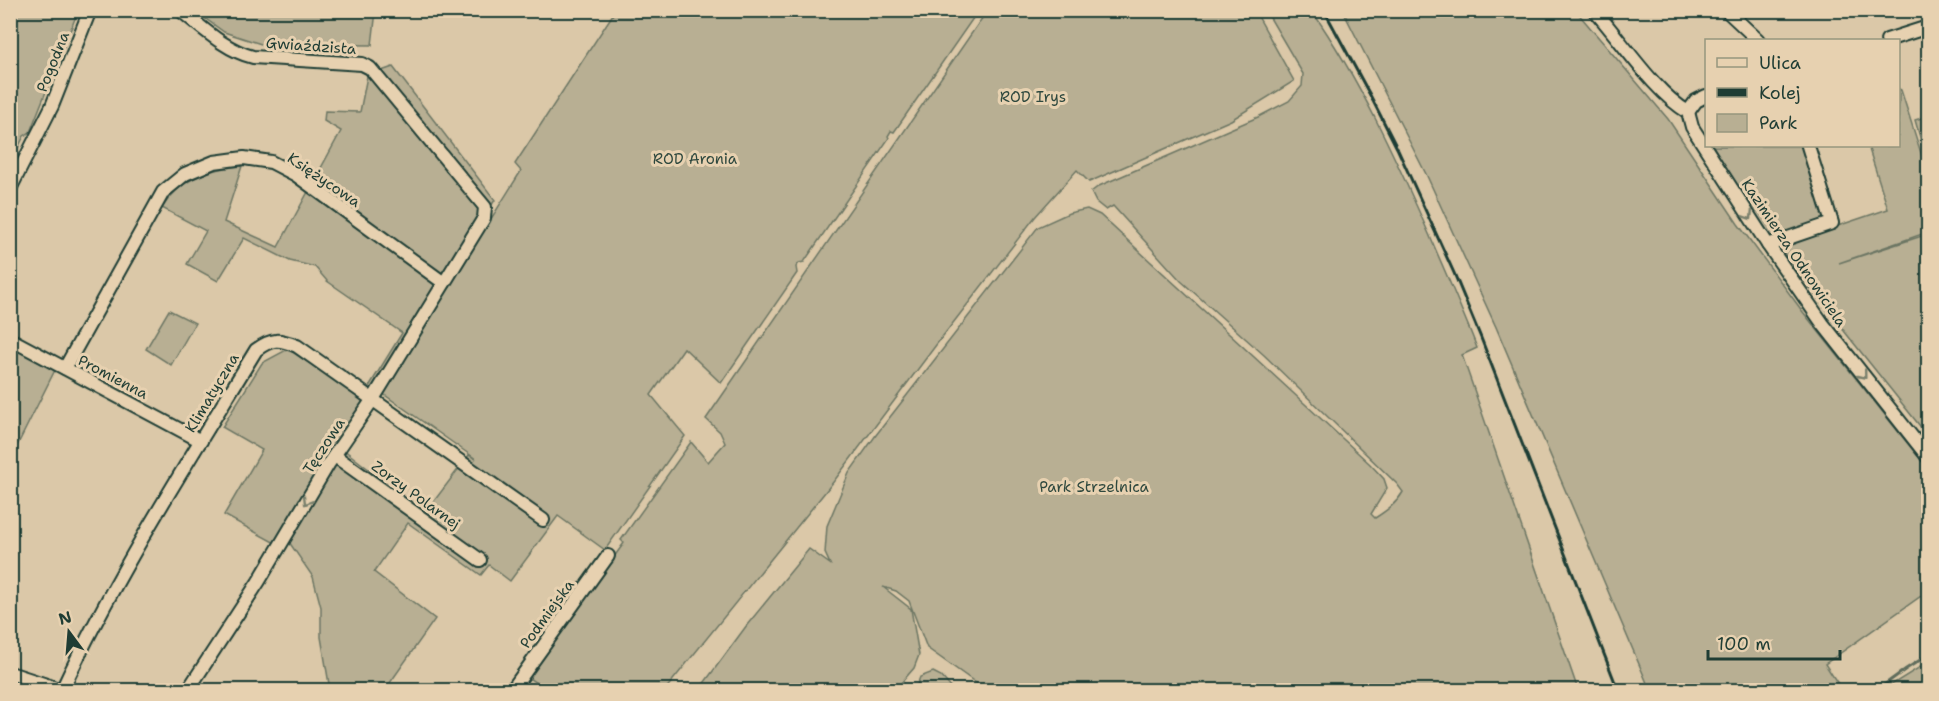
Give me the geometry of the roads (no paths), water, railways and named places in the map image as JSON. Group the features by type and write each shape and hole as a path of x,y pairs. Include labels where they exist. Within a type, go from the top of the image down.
{"street":[{"name":"Pogodna","path":"10,189 52,106 90,10"},
{"name":"Gwiaździsta","path":"180,10 222,43 239,53 253,57 362,64 369,68 485,207 484,218"},
{"name":"Kazimierza Odnowiciela","path":"1594,10 1675,105 1688,112 1692,127 1768,245 1823,324 1929,457"},
{"path":"1726,10 1757,39"},
{"path":"1890,39 1929,27"},
{"path":"1688,112 1696,101 1705,97"},
{"path":"1768,245 1832,223 1808,147"},
{"name":"Księżycowa","path":"65,368 164,192 185,174 213,162 244,158 271,162 279,166 300,178 444,283"},
{"name":"Tęczowa","path":"188,690 259,581 484,218"},
{"name":"Promienna","path":"10,339 201,441"},
{"name":"Klimatyczna","path":"62,690 99,612 129,558 256,350 265,343 275,340 297,346 543,520"},
{"name":"Zorzy Polarnej","path":"335,456 480,560"},
{"name":"Podmiejska","path":"512,690 608,556"},
{"path":"10,673 62,690"}],"waterway":[{"path":"1877,690 1928,655"}],"railway":[{"path":"1324,10 1397,148 1454,273 1618,690"}],"park label":[{"name":"ROD Irys","path":"1033,97"},
{"name":"ROD Aronia","path":"695,159"},
{"name":"Park Strzelnica","path":"1094,487"}]}
